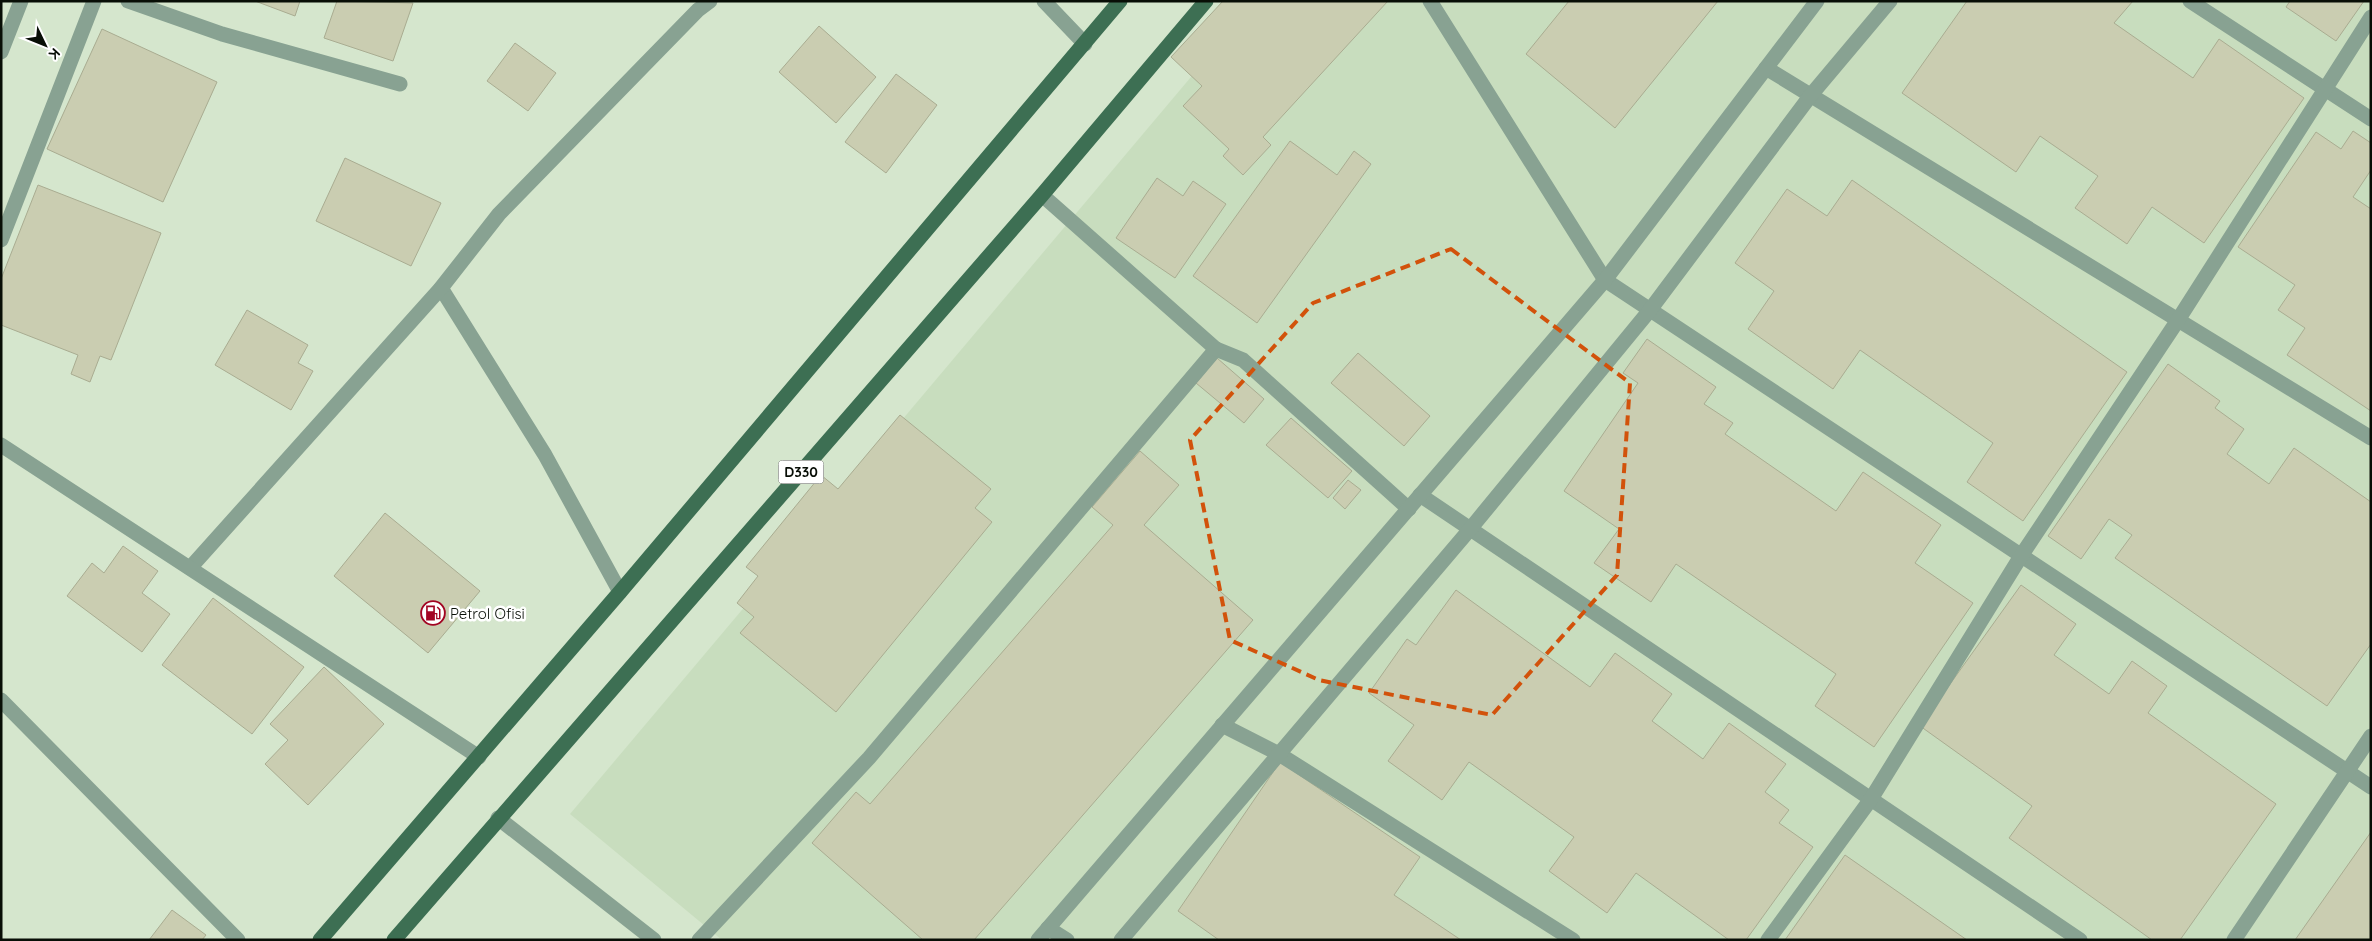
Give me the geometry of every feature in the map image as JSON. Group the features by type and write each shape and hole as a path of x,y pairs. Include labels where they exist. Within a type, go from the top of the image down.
{"main road":[{"path":"320,940 620,592 1120,1"},
{"name":"D330","path":"394,940 498,818 1042,195 1206,1"}],"street":[{"path":"1,52 21,1"},
{"path":"1,240 94,1"},
{"path":"128,1 222,34 400,84"},
{"path":"190,568 441,288 498,214 698,10 710,1"},
{"path":"1044,1 1085,44"},
{"path":"1430,1 1605,280 2371,787"},
{"path":"1067,940 1043,934 1605,280 1817,1"},
{"path":"1121,940 1470,528 1650,310 1811,95 1890,1"},
{"path":"2190,1 2371,119"},
{"path":"1768,940 1872,799 2021,556 2178,320 2371,17"},
{"path":"1766,68 2371,438"},
{"path":"1042,195 1216,349 1242,360 1408,509"},
{"path":"441,288 545,455 620,592"},
{"path":"699,940 869,758 1216,349"},
{"path":"1,445 479,757"},
{"path":"1420,494 2080,940"},
{"path":"1,700 238,940"},
{"path":"1222,725 1279,754 1573,940"},
{"path":"2234,940 2371,736"},
{"path":"498,818 654,940"}],"highlighted area":[{"path":"1451,249 1630,383 1617,575 1492,715 1319,680 1230,640 1190,440 1313,303"}],"shaded area":[{"path":"1255,1 2371,1 2371,940 722,940 570,814"}],"building":[{"path":"255,1 300,1 295,16"},
{"path":"337,1 413,3 393,61 324,38"},
{"path":"1223,1 1388,1 1263,137 1271,145 1243,175 1223,156 1229,149 1183,106 1202,86 1171,57"},
{"path":"1569,1 1718,1 1615,128 1526,54"},
{"path":"1967,1 2133,1 2114,23 2193,78 2219,39 2304,98 2204,243 2152,207 2127,244 2075,208 2098,176 2040,136 2016,172 1902,93"},
{"path":"2290,1 2364,1 2336,41 2286,7"},
{"path":"819,26 876,77 836,123 779,72"},
{"path":"102,29 217,82 163,202 47,149"},
{"path":"515,43 556,73 528,111 487,81"},
{"path":"896,74 937,105 886,173 845,142"},
{"path":"2353,131 2371,143 2371,170 2353,197 2371,209 2371,411 2287,355 2305,328 2278,310 2295,285 2238,247 2316,132 2341,149"},
{"path":"1290,141 1337,175 1354,151 1371,164 1257,323 1193,276"},
{"path":"345,158 441,203 411,266 316,221"},
{"path":"1157,178 1183,196 1193,181 1226,204 1175,278 1116,238"},
{"path":"1852,180 2127,372 2023,521 1967,482 1993,443 1860,350 1833,389 1748,329 1774,291 1735,263 1787,189 1827,216"},
{"path":"38,185 161,233 111,360 100,356 90,382 71,374 78,355 1,325 1,279"},
{"path":"247,310 308,345 298,363 313,371 291,410 215,365"},
{"path":"1647,339 1716,387 1704,404 1733,423 1725,434 1836,511 1863,472 1941,525 1915,563 1973,603 1874,747 1815,706 1836,674 1676,564 1651,602 1594,563 1619,529 1564,491 1638,383 1623,373"},
{"path":"1358,353 1430,416 1404,446 1331,383"},
{"path":"1217,358 1264,399 1244,423 1196,383"},
{"path":"2168,364 2220,401 2215,408 2244,429 2227,454 2269,484 2294,448 2371,502 2371,644 2327,706 2115,558 2132,535 2109,519 2081,559 2048,536"},
{"path":"900,415 991,489 975,508 992,522 836,712 740,633 754,617 737,603 758,576 746,567 821,475 838,489"},
{"path":"1291,418 1352,471 1328,498 1266,445"},
{"path":"1140,451 1179,485 1144,525 1253,620 974,940 923,940 812,843 856,792 870,804 1113,525 1092,507"},
{"path":"1348,480 1361,490 1345,509 1333,498"},
{"path":"385,513 480,591 428,653 334,576"},
{"path":"123,546 158,571 142,593 170,614 142,652 67,596 92,563 104,573"},
{"path":"2021,585 2076,624 2054,655 2109,694 2132,661 2167,686 2148,713 2276,804 2180,940 2152,940 2009,838 2032,806 1920,726"},
{"path":"1456,590 1590,687 1615,653 1672,694 1652,721 1703,759 1729,723 1786,764 1765,792 1789,810 1779,823 1813,847 1746,940 1729,940 1636,873 1607,913 1549,871 1574,837 1469,762 1442,800 1388,761 1414,725 1369,693 1407,639 1416,645"},
{"path":"213,598 304,667 252,734 162,665"},
{"path":"324,667 384,724 308,805 265,764 288,740 270,724"},
{"path":"1280,762 1420,857 1394,895 1461,940 1219,940 1178,911"},
{"path":"2371,832 2371,940 2295,940"},
{"path":"1845,855 1967,940 1785,940"},
{"path":"172,910 206,935 202,940 149,940"}],"place":[{"name":"Petrol Ofisi","path":"433,613"}]}
